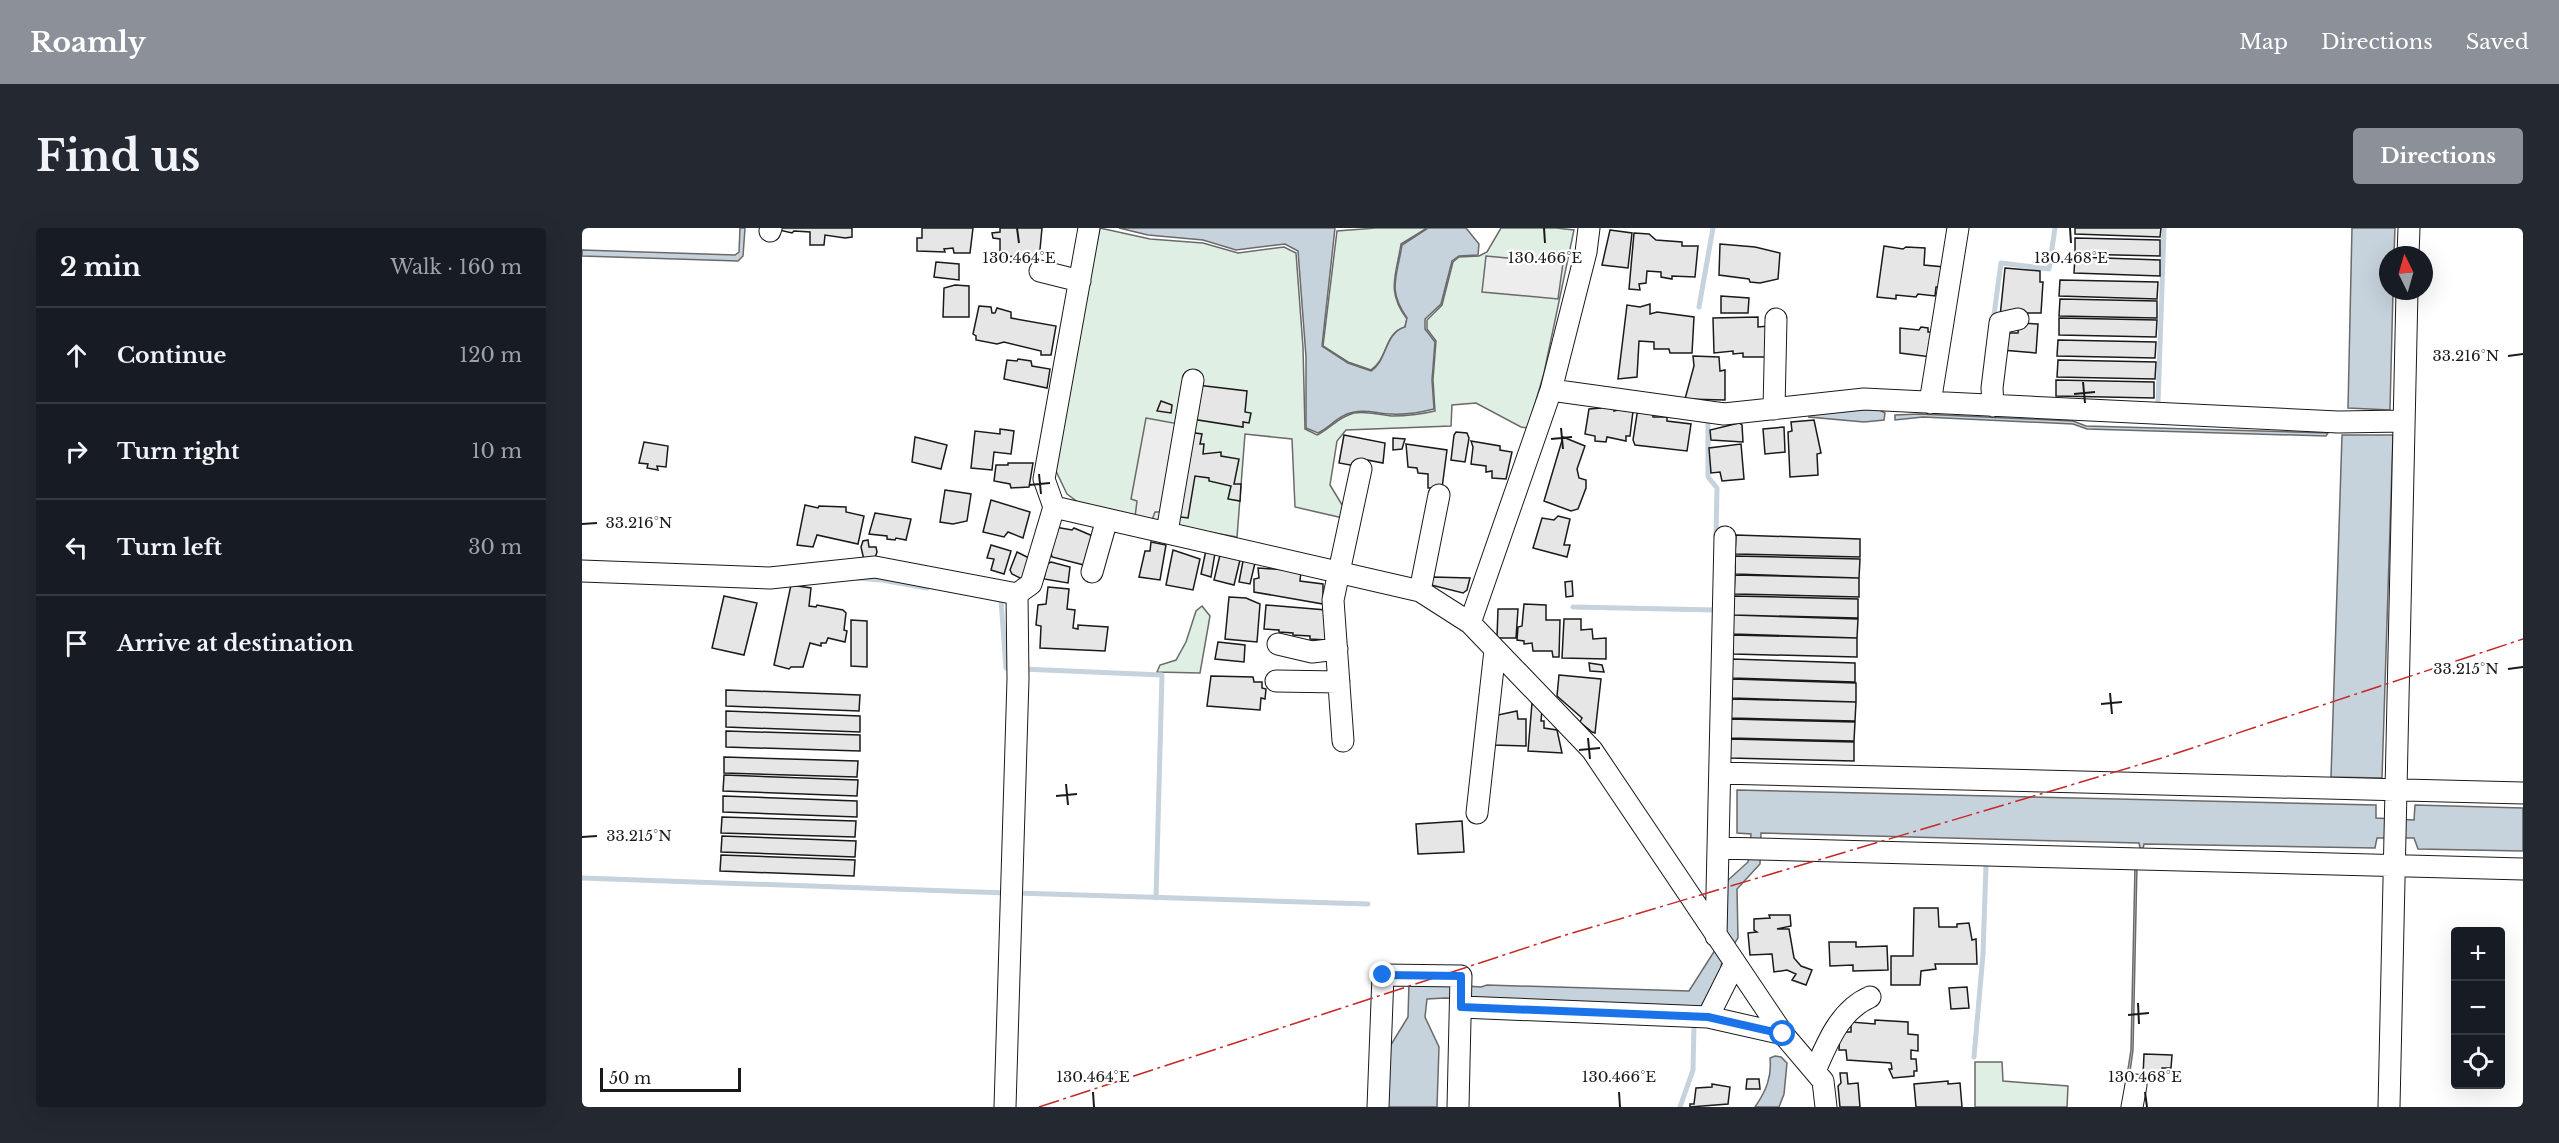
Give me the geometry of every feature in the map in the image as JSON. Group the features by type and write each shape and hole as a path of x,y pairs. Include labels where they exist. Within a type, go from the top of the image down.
{"street":[{"path":"582,571 770,578 875,567 1017,594 1031,584 1054,507 1044,479 1089,228"},
{"path":"1470,623 1551,390 1586,252 1589,228"},
{"path":"1930,403 1958,228"},
{"path":"2408,246 2409,228"},
{"path":"1040,271 1080,281"},
{"path":"2389,1107 2397,789 2400,422 2407,300"},
{"path":"1993,406 1992,388 2000,323 2018,319"},
{"path":"1774,409 1776,320"},
{"path":"1167,532 1193,380"},
{"path":"1551,390 1725,414 1864,399 2338,422 2400,422"},
{"path":"1343,741 1333,600 1361,469"},
{"path":"1420,591 1439,495"},
{"path":"1054,507 1420,591 1470,623 1592,750 1783,1034 1823,1081 1826,1107"},
{"path":"1092,572 1107,519"},
{"path":"1716,936 1725,537"},
{"path":"1005,1107 1018,679 1017,594"},
{"path":"1278,644 1312,652 1337,649"},
{"path":"1477,813 1495,650"},
{"path":"1276,681 1339,682"},
{"path":"1720,773 2523,793"},
{"path":"1718,848 2523,869"},
{"path":"1708,1017 1735,963"},
{"path":"1378,1107 1383,975 1461,976 1458,1107"},
{"path":"1815,1071 1831,1035 1857,1003 1870,997"},
{"path":"1461,1007 1708,1017 1783,1034"},
{"path":"2132,1107 2136,1084"}],"green space":[{"path":"1100,228 1150,239 1203,243 1238,253 1284,247 1296,253 1303,347 1305,429 1317,435 1343,417 1354,413 1397,416 1435,411 1433,380 1436,341 1427,329 1427,320 1442,305 1453,262 1459,257 1479,256 1487,252 1501,228 1574,230 1544,373 1528,428 1521,427 1476,403 1452,405 1451,426 1346,430 1337,441 1330,485 1344,508 1343,518 1295,507 1292,439 1245,434 1237,537 1123,517 1086,508 1067,494 1055,469 1062,405"},
{"path":"1427,228 1401,244 1394,283 1396,300 1407,319 1405,327 1398,330 1389,340 1381,359 1371,370 1348,362 1323,346 1337,231"},
{"path":"1202,606 1210,616 1200,673 1157,672 1160,665 1176,660 1186,642 1196,611"},
{"path":"1975,1062 2002,1062 2003,1081 2068,1086 2067,1107 1975,1107"}],"shaded area":[{"path":"740,228 745,228 743,256 738,261 582,256 582,250 735,255 739,252"},
{"path":"1119,228 1335,228 1322,346 1348,363 1371,371 1381,360 1393,335 1405,327 1407,318 1395,291 1402,245 1428,228 1466,228 1479,244 1478,255 1459,256 1452,261 1441,304 1425,319 1425,329 1435,342 1432,380 1434,409 1402,414 1359,411 1343,416 1318,433 1306,428 1306,357 1298,251 1285,244 1236,250 1203,240 1148,235"},
{"path":"2352,228 2395,228 2394,246 2379,246 2379,300 2393,300 2390,410 2348,408"},
{"path":"1486,256 1563,263 1558,299 1482,292"},
{"path":"1878,409 1885,413 1884,420 1864,422 1809,417 1835,411"},
{"path":"1920,414 2073,421 2086,426 2328,433 2326,436 2087,429 2073,424 1923,417 1895,420 1895,415"},
{"path":"1146,418 1179,424 1164,512 1155,512 1152,520 1135,517 1137,501 1131,499"},
{"path":"2342,435 2393,435 2382,778 2331,777"},
{"path":"1737,790 2376,805 2376,818 2414,820 2415,805 2523,808 2523,851 2418,849 2414,838 2377,838 2375,848 2144,844 2143,849 2140,848 2139,843 1761,833 1760,864 1737,889 1738,938 1722,962 1719,978 1700,1008 1427,999 1425,1017 1439,1047 1437,1107 1388,1107 1389,1048 1408,1017 1409,982 1481,987 1487,985 1689,991 1724,936 1726,882 1748,862 1751,834 1737,833"},
{"path":"2135,866 2137,866 2133,1050 2125,1107 2122,1107 2131,1050"},
{"path":"1781,1057 1787,1063 1784,1094 1779,1107 1755,1107 1767,1084 1770,1058"}],"building":[{"path":"779,228 852,228 852,237 825,235 824,245 810,245 810,232 794,231 792,233 779,230"},
{"path":"922,228 973,228 970,253 954,253 953,248 944,249 945,252 917,251 917,238 922,238"},
{"path":"1000,228 1042,228 1039,260 1000,256 1000,239 993,238 992,233 1000,232"},
{"path":"2075,228 2161,228 2160,237 2075,234"},
{"path":"1610,230 1632,233 1628,268 1602,265"},
{"path":"1634,233 1649,234 1656,240 1682,242 1682,246 1698,246 1695,277 1672,276 1672,279 1661,277 1661,272 1647,271 1646,283 1639,284 1640,290 1629,289"},
{"path":"2075,238 2160,240 2160,256 2075,254"},
{"path":"1720,244 1755,247 1780,253 1778,279 1760,283 1750,282 1749,279 1719,275"},
{"path":"1884,246 1903,249 1906,247 1925,248 1924,265 1944,267 1941,287 1936,287 1935,296 1896,295 1896,299 1877,297"},
{"path":"2075,257 2160,260 2160,276 2074,273"},
{"path":"936,262 959,264 959,280 934,277"},
{"path":"2005,268 2040,271 2040,282 2043,282 2041,313 2007,313 2000,317"},
{"path":"2060,280 2158,282 2157,299 2059,296"},
{"path":"955,285 969,286 969,317 943,317 944,288"},
{"path":"1721,296 1749,298 1748,313 1721,313"},
{"path":"2060,299 2157,301 2157,318 2059,316"},
{"path":"1650,304 1650,314 1657,312 1694,317 1692,353 1670,353 1669,349 1654,349 1654,342 1639,341 1637,377 1618,379 1627,305 1640,307"},
{"path":"979,306 991,307 992,313 995,313 997,308 1011,312 1011,318 1056,326 1051,355 1041,355 1041,351 1004,342 997,344 976,340 973,334"},
{"path":"1758,317 1758,327 1769,326 1769,357 1743,357 1743,353 1733,354 1733,351 1714,353 1713,318"},
{"path":"2059,318 2157,320 2156,337 2059,335"},
{"path":"2019,323 2038,324 2036,353 2002,350 2004,333 2018,333"},
{"path":"1921,327 1928,328 1928,332 1934,332 1931,357 1900,353 1900,328 1919,330"},
{"path":"2058,340 2156,342 2155,358 2057,356"},
{"path":"1693,356 1719,357 1720,371 1725,370 1725,400 1685,399 1694,366"},
{"path":"1018,359 1031,361 1032,366 1050,369 1047,388 1004,379 1007,360 1017,361"},
{"path":"2058,360 2156,362 2155,379 2057,377"},
{"path":"2056,380 2154,382 2154,398 2056,396"},
{"path":"1197,385 1247,391 1245,412 1251,413 1249,423 1243,422 1243,427 1192,419"},
{"path":"1161,401 1172,405 1171,413 1157,411"},
{"path":"1601,403 1613,405 1614,411 1618,410 1619,406 1633,411 1630,436 1626,436 1626,441 1607,437 1606,442 1595,441 1595,436 1585,434 1589,409 1601,408"},
{"path":"1638,408 1652,409 1653,417 1667,417 1667,421 1691,424 1687,451 1635,445 1633,440"},
{"path":"1814,420 1821,453 1817,454 1818,475 1790,477 1788,432 1792,431 1791,422"},
{"path":"1739,423 1742,425 1743,442 1711,440 1710,430"},
{"path":"1784,427 1785,452 1765,454 1763,429"},
{"path":"1000,429 1014,431 1011,454 994,452 992,470 971,468 975,431 1000,434"},
{"path":"1188,432 1202,434 1200,444 1204,444 1203,454 1221,452 1221,456 1239,459 1234,484 1241,484 1240,501 1228,499 1231,486 1209,481 1209,478 1195,476 1188,518 1173,516"},
{"path":"1456,432 1467,433 1469,438 1465,462 1451,460"},
{"path":"1344,435 1385,443 1383,463 1367,460 1367,468 1339,463"},
{"path":"915,437 947,445 941,469 912,462"},
{"path":"1563,437 1585,446 1577,469 1579,478 1586,480 1586,488 1578,509 1571,511 1544,501"},
{"path":"1393,438 1405,439 1402,449 1393,450"},
{"path":"1471,441 1500,446 1500,450 1512,452 1506,479 1492,478 1492,471 1486,472 1486,466 1471,464 1473,447"},
{"path":"644,442 668,446 666,467 657,466 658,470 647,468 648,464 639,463"},
{"path":"1406,444 1447,450 1442,488 1428,488 1428,474 1418,473 1417,468 1408,467"},
{"path":"1741,444 1744,479 1722,481 1720,472 1711,473 1709,448"},
{"path":"1008,463 1033,463 1029,487 1011,488 1010,484 994,481 996,465 1008,465"},
{"path":"945,490 971,494 967,521 953,524 940,522"},
{"path":"991,500 1030,512 1023,538 1008,532 1004,537 983,532"},
{"path":"805,505 818,508 819,506 846,507 846,512 864,516 858,544 817,535 813,547 797,545"},
{"path":"875,513 911,519 906,540 887,539 887,536 869,534"},
{"path":"1558,516 1570,519 1564,545 1570,545 1567,557 1533,548 1542,518 1554,520"},
{"path":"1055,527 1072,530 1074,528 1095,537 1088,566 1052,557 1051,553 1048,553"},
{"path":"1736,535 1860,539 1860,557 1735,554"},
{"path":"868,540 869,547 876,547 877,552 875,558 864,560 861,547 863,541"},
{"path":"1151,542 1166,545 1160,580 1139,577 1145,551 1150,551"},
{"path":"991,545 1011,551 1004,574 991,570 994,559 987,558"},
{"path":"1173,550 1200,559 1193,590 1166,585"},
{"path":"1206,550 1215,553 1211,577 1201,574"},
{"path":"1017,552 1029,558 1022,579 1012,574 1010,570"},
{"path":"1220,555 1240,560 1234,585 1214,580"},
{"path":"1735,556 1860,559 1859,578 1735,574"},
{"path":"1243,561 1255,563 1250,584 1239,582"},
{"path":"1051,562 1070,567 1068,583 1044,579 1047,564"},
{"path":"1258,568 1301,571 1300,581 1323,584 1323,604 1254,592 1254,579 1259,578"},
{"path":"1735,575 1859,578 1859,597 1734,594"},
{"path":"1433,577 1470,578 1467,590 1463,593 1431,585"},
{"path":"1572,581 1573,596 1566,597 1565,582"},
{"path":"791,585 811,588 809,606 816,607 817,605 843,610 846,613 844,630 847,631 845,642 828,638 826,643 821,643 821,646 810,643 803,667 789,669 774,665"},
{"path":"1048,587 1069,589 1067,609 1075,610 1073,628 1078,629 1078,625 1108,627 1105,651 1040,648 1041,626 1036,625 1038,605 1046,604"},
{"path":"724,596 757,603 744,655 712,648"},
{"path":"1734,596 1858,599 1858,618 1733,615"},
{"path":"1229,597 1246,598 1260,604 1257,642 1225,639"},
{"path":"1524,604 1546,605 1546,620 1560,620 1559,657 1553,657 1552,651 1533,651 1532,643 1524,644 1524,641 1517,640 1518,627 1522,626"},
{"path":"1266,605 1326,610 1326,640 1310,639 1310,636 1264,629"},
{"path":"1498,609 1518,609 1516,638 1497,638"},
{"path":"1733,615 1858,619 1857,638 1733,634"},
{"path":"1564,619 1581,619 1581,630 1592,629 1593,639 1606,638 1606,659 1562,658"},
{"path":"851,620 867,621 867,667 851,666"},
{"path":"1733,635 1857,638 1857,657 1733,654"},
{"path":"1218,642 1245,645 1244,662 1215,659"},
{"path":"1731,659 1855,663 1855,682 1731,678"},
{"path":"1589,663 1602,665 1604,672 1590,671"},
{"path":"1559,675 1601,679 1595,733 1580,722 1582,718 1557,696"},
{"path":"1211,676 1253,677 1254,682 1262,682 1262,688 1266,689 1265,699 1261,698 1260,710 1207,706"},
{"path":"1732,679 1856,683 1856,702 1731,698"},
{"path":"726,690 860,695 859,711 726,706"},
{"path":"1732,699 1856,702 1855,721 1731,718"},
{"path":"1532,703 1542,710 1541,721 1544,721 1544,728 1557,730 1562,753 1528,751"},
{"path":"726,711 860,716 860,732 726,727"},
{"path":"1517,711 1518,719 1526,719 1526,746 1493,745 1493,716"},
{"path":"1730,719 1855,722 1854,741 1730,738"},
{"path":"726,731 860,735 860,751 726,747"},
{"path":"1730,739 1854,742 1854,761 1730,758"},
{"path":"724,757 858,761 857,777 724,773"},
{"path":"724,775 858,780 857,796 723,791"},
{"path":"723,796 857,801 857,817 723,812"},
{"path":"722,817 856,821 855,837 721,833"},
{"path":"1462,821 1464,852 1418,854 1416,824"},
{"path":"722,836 856,841 855,857 721,852"},
{"path":"721,855 855,860 854,876 720,871"},
{"path":"1914,908 1938,908 1939,927 1957,927 1957,924 1969,923 1972,940 1976,939 1977,964 1935,964 1936,969 1921,971 1920,985 1891,985 1891,956 1913,956"},
{"path":"1769,915 1790,915 1791,926 1777,929 1789,929 1794,958 1801,966 1812,970 1806,985 1792,980 1796,974 1787,970 1774,972 1772,954 1750,955 1748,933 1757,932 1754,930 1754,919 1770,918"},
{"path":"1829,942 1856,942 1856,947 1887,946 1888,970 1853,971 1853,965 1830,966"},
{"path":"1967,987 1969,1008 1951,1009 1949,988"},
{"path":"1875,1020 1908,1022 1908,1034 1918,1035 1918,1051 1911,1050 1911,1059 1916,1059 1917,1071 1914,1071 1914,1076 1893,1078 1889,1069 1892,1069 1891,1063 1847,1060 1846,1050 1839,1050 1840,1032 1851,1032 1851,1022 1875,1024"},
{"path":"2144,1054 2172,1055 2171,1068 2162,1068 2162,1078 2143,1077"},
{"path":"1840,1073 1847,1073 1848,1084 1858,1083 1860,1107 1840,1107 1838,1086 1841,1083"},
{"path":"1747,1079 1759,1079 1760,1089 1746,1089"},
{"path":"1948,1081 1948,1084 1960,1083 1962,1107 1916,1107 1914,1084"},
{"path":"1712,1084 1730,1087 1728,1104 1690,1107 1690,1104 1694,1104 1696,1088 1712,1087"}],"waterway":[{"path":"1699,307 1713,228"},
{"path":"1993,322 2001,263 2049,269 2055,228"},
{"path":"2158,404 2164,228"},
{"path":"1708,418 1708,477 1717,488 1716,538"},
{"path":"856,578 927,588"},
{"path":"996,599 1001,600 1006,668 1013,669"},
{"path":"1573,607 1716,610"},
{"path":"1022,669 1162,675 1156,898"},
{"path":"1974,1057 1983,954 1986,865"},
{"path":"582,878 1006,893"},
{"path":"1016,893 1368,904"},
{"path":"1680,1107 1693,1070 1694,1025"}],"power":[{"path":"1039,1107 1559,937 2162,758 2523,639"}],"route":[{"path":"1383,975 1461,976 1461,1007 1708,1017 1783,1034"}]}
